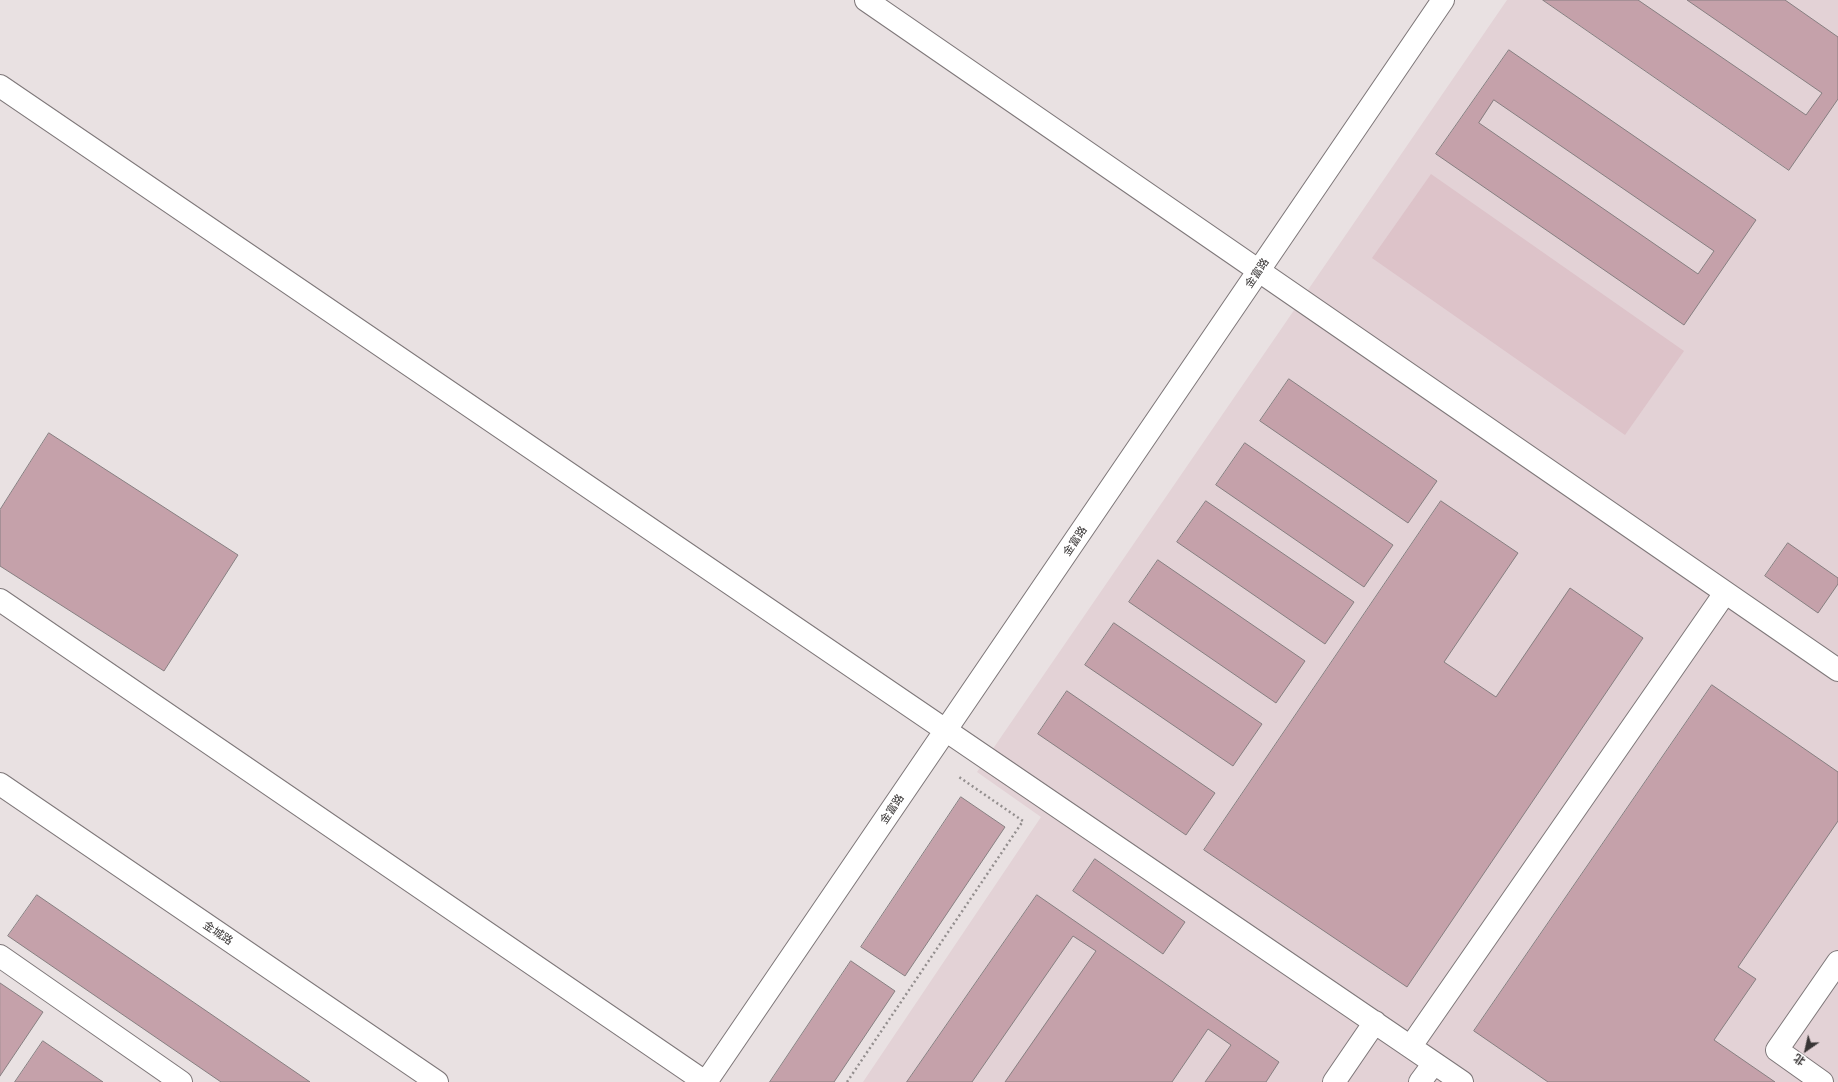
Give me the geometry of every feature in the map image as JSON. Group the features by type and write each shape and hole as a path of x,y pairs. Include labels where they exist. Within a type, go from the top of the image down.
{"street":[{"path":"866,0 1258,272 1838,670"},
{"name":"金富路","path":"705,1082 1443,0"},
{"path":"0,86 1462,1082"},
{"path":"1411,1046 1725,593"},
{"path":"0,600 705,1082"},
{"name":"金城路","path":"0,784 437,1082"},
{"path":"0,956 181,1082"},
{"path":"1822,1082 1777,1050 1838,962"},
{"path":"1334,1082 1375,1022"},
{"path":"1420,1082 1434,1063"}],"path":[{"path":"847,1082 1023,821 959,777"}],"shaded area":[{"path":"1507,0 1838,0 1838,1082 863,1082 1041,817 977,772"},
{"path":"1431,174 1684,351 1625,435 1372,258"}],"building":[{"path":"1543,0 1638,0 1806,115 1822,93 1687,0 1785,0 1838,37 1838,99 1789,170"},
{"path":"1509,50 1756,220 1684,325 1436,154","holes":["1494,100 1714,251 1698,274 1479,123"]},
{"path":"1289,379 1437,481 1408,523 1260,421"},
{"path":"49,433 238,555 164,671 0,566 0,510"},
{"path":"1245,443 1393,545 1364,587 1216,485"},
{"path":"1206,501 1354,602 1325,644 1177,542"},
{"path":"1441,501 1518,553 1444,662 1496,697 1570,588 1643,638 1407,987 1204,850"},
{"path":"1788,543 1838,578 1838,584 1818,613 1765,576"},
{"path":"1158,560 1305,661 1276,703 1129,602"},
{"path":"1114,623 1262,724 1233,766 1085,665"},
{"path":"1712,685 1838,772 1838,821 1738,967 1756,979 1714,1040 1775,1082 1548,1082 1474,1031"},
{"path":"1067,691 1215,793 1186,835 1038,734"},
{"path":"961,797 1005,827 905,976 861,947"},
{"path":"1095,859 1185,922 1163,954 1073,891"},
{"path":"37,895 310,1082 221,1082 8,936"},
{"path":"1037,895 1279,1062 1266,1082 1205,1082 1231,1045 1208,1029 1172,1082 1005,1082 1096,951 1073,936 972,1082 907,1082"},
{"path":"851,961 895,991 834,1082 770,1082"},
{"path":"0,983 43,1012 0,1076"},
{"path":"43,1041 103,1082 15,1082"}]}
